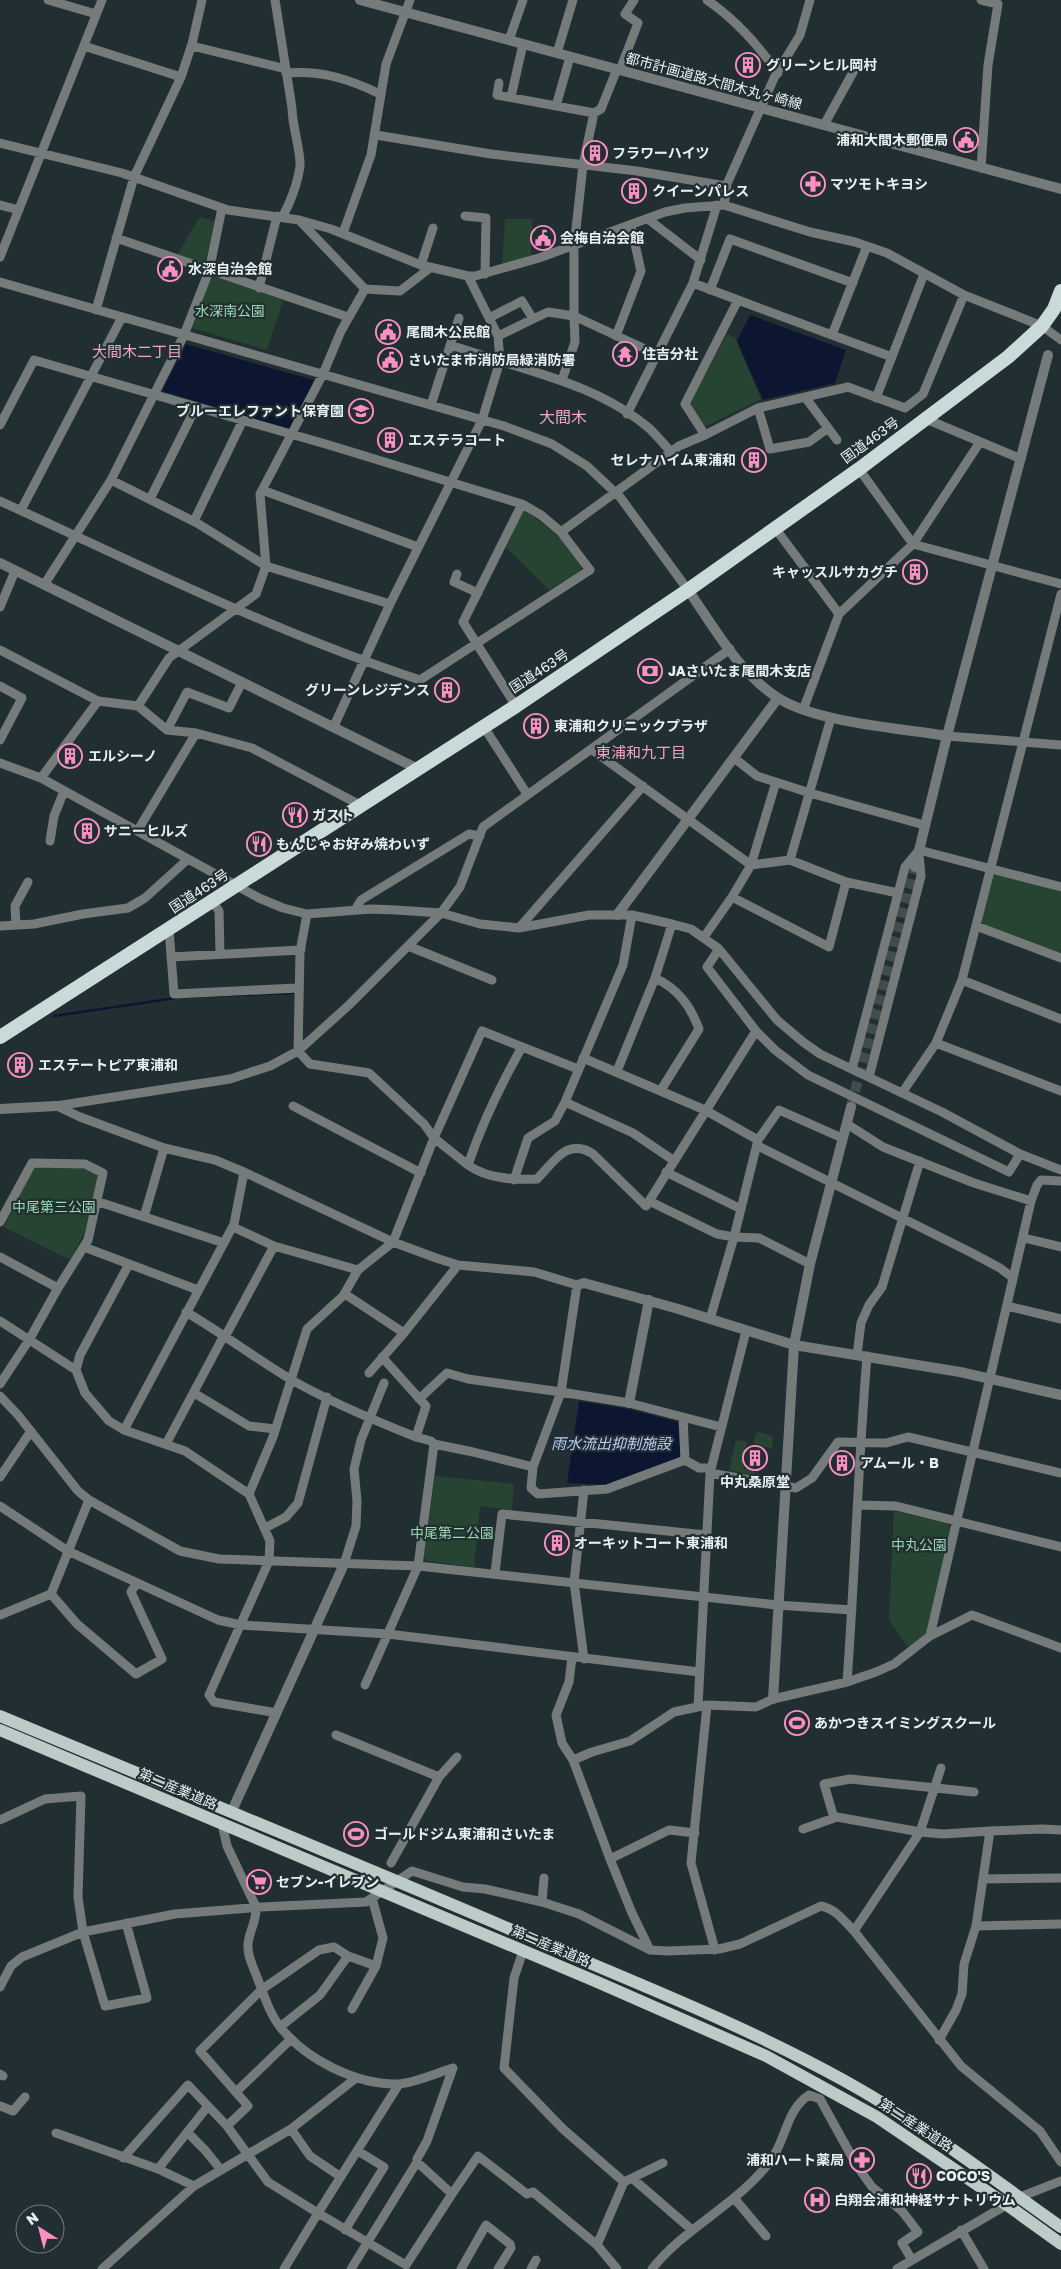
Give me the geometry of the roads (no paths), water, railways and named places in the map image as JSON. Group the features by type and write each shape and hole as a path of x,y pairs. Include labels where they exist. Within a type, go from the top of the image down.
{"highway":[{"name":"国道463号","path":"0,1037 484,727 688,590 859,469 1008,357 1042,326 1054,309 1061,291"}],"main road":[{"name":"第二産業道路","path":"0,1716 397,1881 774,2043 886,2105 935,2137 1061,2227"},
{"name":"第二産業道路","path":"0,1730 222,1824 377,1895 523,1951 728,2038 774,2060 877,2117 1061,2244"}],"street":[{"path":"48,0 96,14"},
{"path":"0,257 102,0"},
{"path":"96,310 134,177 181,77 192,46 202,0"},
{"path":"258,288 279,217 288,208 300,165 275,0"},
{"name":"都市計画道路大間木丸ヶ崎線","path":"360,0 1061,189"},
{"path":"343,233 366,174 376,135 380,94 386,64 410,0"},
{"path":"509,40 523,0"},
{"path":"557,53 573,0"},
{"path":"499,84 497,95 594,113 601,109 638,23 625,14 634,0"},
{"path":"707,0 730,16 760,48 778,73"},
{"path":"627,414 693,283 726,186 778,73 800,35 810,0"},
{"path":"981,0 998,4 988,65 981,168"},
{"path":"511,97 524,44"},
{"path":"84,46 181,77"},
{"path":"192,46 286,71 307,71 343,77 380,94"},
{"path":"556,106 570,57"},
{"path":"824,125 857,65"},
{"path":"562,380 574,342 574,247 583,164 594,113"},
{"path":"376,135 491,154 637,170 726,186"},
{"path":"0,143 134,177 222,208 299,220 343,233 430,268 468,276 485,274 574,247 678,209 721,205 888,254 964,295 1042,326 1061,340"},
{"path":"0,205 19,210"},
{"path":"44,585 111,480 184,335 209,271 222,208"},
{"path":"465,216 486,218 485,274"},
{"path":"648,219 701,260"},
{"path":"299,220 365,289 400,291 430,268"},
{"path":"616,336 640,271 631,226"},
{"path":"421,265 433,228"},
{"path":"116,238 258,288 348,316"},
{"path":"710,290 730,239 853,282"},
{"path":"832,335 866,246"},
{"path":"876,398 924,274"},
{"path":"334,726 390,604 482,420 500,361 498,336 468,276"},
{"path":"0,282 431,405 552,444 587,466 615,492 730,649 752,676 778,698 803,710 831,718 947,736 1061,745"},
{"path":"693,283 892,357"},
{"path":"138,706 169,658 256,594 266,566 260,494 323,374 348,316 365,289"},
{"path":"561,532 679,446 758,408 848,387 905,408 923,394 964,295"},
{"path":"705,435 685,404 738,300"},
{"path":"489,318 522,301 533,319"},
{"path":"498,336 548,312 574,316 658,355"},
{"path":"21,510 122,317"},
{"path":"431,405 459,318"},
{"path":"450,345 562,380 598,396 650,429 671,452"},
{"path":"915,868 947,736 1048,355"},
{"path":"0,424 34,360 196,406 522,504 549,521 561,532 590,570 420,680 364,661 236,609 0,501"},
{"path":"805,397 836,440"},
{"path":"150,499 196,406"},
{"path":"758,408 770,449 809,442 828,428"},
{"path":"926,419 1021,460"},
{"path":"194,521 243,420"},
{"path":"803,710 839,614 913,544 980,442"},
{"path":"859,469 913,544 1061,584"},
{"path":"111,480 194,521 266,566 390,604"},
{"path":"262,490 418,547"},
{"path":"516,706 463,622 522,504"},
{"path":"775,528 839,614"},
{"path":"0,563 180,650 418,769"},
{"path":"0,607 15,571"},
{"path":"458,574 454,582 478,593"},
{"path":"902,1093 936,1043 962,980 1061,594"},
{"path":"0,1109 56,1106 230,1079 270,1066 298,1051 349,1005 441,913 460,887 483,827 730,649"},
{"path":"0,650 98,702 138,706 167,730 196,733 252,748 362,806"},
{"path":"167,730 187,692 229,708 242,682"},
{"path":"0,686 22,698 0,740"},
{"path":"617,914 778,698"},
{"path":"41,778 98,702"},
{"path":"790,860 831,718"},
{"path":"484,727 528,794"},
{"path":"138,830 196,733"},
{"path":"591,749 751,865 790,860 846,882 898,892"},
{"path":"734,758 757,776 924,825"},
{"path":"0,763 41,778 138,830 236,886 283,908 307,914 355,910 441,913 480,924 519,928 589,915 617,914 632,915 691,929 719,949 768,1010 790,1032 820,1054 942,1112 1020,1154 1061,1170"},
{"path":"704,937 732,897 751,865 776,782"},
{"path":"519,928 643,786"},
{"path":"50,841 54,816 64,791"},
{"path":"355,910 361,900 469,834 480,836"},
{"path":"919,850 1061,886"},
{"path":"852,1069 905,867 919,850"},
{"path":"868,1077 921,876 919,850"},
{"path":"0,926 34,924 83,914 128,908 145,898 188,859"},
{"path":"16,925 15,906 28,882"},
{"path":"732,897 829,947 846,882"},
{"path":"212,901 219,911 220,954"},
{"path":"307,914 301,950 298,988 298,1051 310,1064 369,1073 424,1124 434,1138 475,1170 514,1180 537,1179 564,1151 583,1148 592,1154 646,1206 756,1030"},
{"path":"514,1180 528,1138 555,1121 565,1102 623,965 632,915"},
{"path":"617,1071 655,978 672,924"},
{"path":"976,926 1061,958"},
{"path":"169,929 174,994 298,988"},
{"path":"408,946 492,980"},
{"path":"719,949 707,967 756,1030 775,1050 808,1075 1009,1172 1020,1154"},
{"path":"171,957 301,950"},
{"path":"655,978 671,986 682,997 693,1012 699,1029 661,1090"},
{"path":"962,980 1061,1019"},
{"path":"249,1494 275,1429 307,1329 345,1294 358,1270 393,1242 434,1138 482,1031 578,1068"},
{"path":"936,1043 1061,1091"},
{"path":"468,1165 481,1125 522,1047"},
{"path":"583,1058 705,1110 758,1143 831,1184 972,1253 1014,1278"},
{"path":"565,1102 634,1133 673,1160"},
{"path":"56,1106 80,1117 164,1148 215,1160 393,1242 458,1265 534,1272 577,1285 584,1283 649,1300 794,1345 991,1378 1061,1396"},
{"path":"293,1106 421,1173"},
{"path":"773,1698 784,1485 794,1345 810,1264 851,1107"},
{"path":"710,1320 734,1238 758,1143 779,1110 842,1138"},
{"path":"847,1124 884,1147 974,1183 1031,1201"},
{"path":"144,1217 164,1148"},
{"path":"847,1682 859,1505 861,1323 869,1305 882,1287 920,1162"},
{"path":"0,1222 32,1163 85,1164 102,1173 88,1240 29,1340 0,1384"},
{"path":"124,1430 233,1227 244,1172"},
{"path":"666,1172 741,1209"},
{"path":"930,1636 1024,1238 1031,1201 1037,1185 1042,1180 1061,1181"},
{"path":"96,1201 224,1243"},
{"path":"648,1201 717,1234 734,1238 759,1238 810,1264"},
{"path":"233,1227 274,1246 358,1270"},
{"path":"1024,1238 1061,1247"},
{"path":"166,1444 274,1246"},
{"path":"84,1247 198,1290"},
{"path":"0,1257 58,1288"},
{"path":"129,1264 80,1355 76,1370 84,1393 109,1421 124,1430 185,1451 249,1494 270,1541 269,1561 209,1695 214,1702 277,1713"},
{"path":"368,1373 404,1333 458,1265"},
{"path":"577,1285 561,1392 533,1467 531,1488 538,1494 607,1489 685,1460"},
{"path":"345,1294 404,1333"},
{"path":"629,1403 649,1300"},
{"path":"1007,1306 1061,1319"},
{"path":"186,1312 226,1335 290,1378 369,1418 431,1441 434,1444 533,1467"},
{"path":"0,1321 76,1370"},
{"path":"715,1950 691,1863 695,1833 703,1706 699,1672 711,1470 746,1331"},
{"path":"382,1357 426,1406 416,1437"},
{"path":"419,1399 447,1373 468,1379 629,1403 721,1427"},
{"path":"231,1813 344,1564 356,1526 357,1501 354,1469 361,1440 384,1383"},
{"path":"194,1393 249,1426 275,1429"},
{"path":"0,1396 31,1431 69,1481 89,1500 180,1551 219,1559 418,1566 777,1605 852,1610"},
{"path":"265,1528 286,1517 298,1503 327,1397"},
{"path":"683,1417 685,1460"},
{"path":"0,1477 31,1431"},
{"path":"685,1460 699,1468 796,1488 812,1478 838,1442 886,1443 908,1437 1061,1473"},
{"path":"365,1685 418,1566 434,1444"},
{"path":"584,1490 574,1582 584,1658"},
{"path":"0,1616 51,1594 89,1500"},
{"path":"859,1505 896,1506 1061,1547"},
{"path":"0,1507 68,1551 136,1584 218,1620 241,1625 388,1634 699,1672"},
{"path":"495,1574 502,1514 706,1535"},
{"path":"51,1594 77,1624 136,1674 162,1659 131,1592 136,1584"},
{"path":"573,1760 592,1752 630,1741 674,1712 703,1706 756,1707 773,1698 847,1682 876,1672 894,1664 930,1636 972,1615 1061,1648"},
{"path":"572,1657 568,1682 556,1715 562,1743 573,1760 610,1859 632,1913 650,1950"},
{"path":"336,1735 440,1778"},
{"path":"391,1863 440,1778 457,1757"},
{"path":"854,1931 920,1832 941,1768"},
{"path":"834,1818 824,1784 850,1779 974,1792"},
{"path":"0,1820 45,1799 81,1796 78,1897 83,1932 105,2006 147,1998 126,1923"},
{"path":"803,1829 834,1818 944,1834 1061,1830"},
{"path":"222,1824 227,1846 256,1907 257,1918 248,1943 250,1956 261,1990 280,2027 291,2039 324,2064 356,2078 399,2084 453,2068 427,2141 417,2162 351,2269"},
{"path":"610,1859 669,1830 695,1833"},
{"path":"939,2040 956,2010 962,1994 964,1964 976,1926 990,1831"},
{"path":"0,1987 11,1966 22,1957 83,1932 175,1914 256,1907 366,1902 412,1871 463,1887 485,1889 542,1902 579,1914 650,1950 692,1952 715,1950 740,1944 761,1936 821,1906 836,1913 854,1931 961,2066 1040,2132 1061,2162"},
{"path":"542,1902 544,1878"},
{"path":"983,1879 1061,1878"},
{"path":"352,2009 376,1966 383,1938 377,1895"},
{"path":"976,1926 1061,1924"},
{"path":"227,2126 248,2106 200,2051 261,1990 319,1950 334,1946 348,1956 376,1966"},
{"path":"523,1951 514,1978 504,2068 564,2129 692,2230"},
{"path":"280,2027 320,1994 348,1956"},
{"path":"236,2092 291,2039"},
{"path":"102,2269 194,2186 291,2129 356,2078"},
{"path":"284,2269 399,2084"},
{"path":"123,2158 188,2085 227,2126 268,2182 318,2214 406,2265 478,2156 528,2194 533,2192 597,2245 617,2269"},
{"path":"652,2269 692,2230 734,2198 771,2160 793,2110 809,2095 820,2099 857,2166 872,2187 902,2211 918,2232 902,2243 912,2260"},
{"path":"0,2106 13,2111 25,2097"},
{"path":"158,2169 208,2106"},
{"path":"291,2129 310,2156 341,2177"},
{"path":"56,2133 158,2169 194,2186"},
{"path":"188,2133 221,2170"},
{"path":"345,2230 384,2167 358,2151"},
{"path":"417,2162 452,2194"},
{"path":"597,2245 628,2180 663,2163"},
{"path":"897,2269 961,2230 1020,2198 1061,2181"},
{"path":"734,2198 766,2236"},
{"path":"461,2269 486,2225 510,2244 511,2248 498,2269"},
{"path":"961,2230 980,2267"},
{"path":"530,2269 536,2260"}],"water":[{"path":"750,315 846,350 835,383 763,400 737,341"},
{"path":"186,344 314,380 290,430 162,391"},
{"name":"雨水流出抑制施設","path":"579,1401 629,1409 678,1422 681,1457 606,1485 567,1483"}],"waterway":[{"path":"181,997 292,993"},
{"path":"54,1016 176,998"}],"tunnel":[{"path":"851,1106 915,867"}],"place":[{"name":"グリーンヒル岡村","path":"748,65"},
{"name":"浦和大間木郵便局","path":"966,140"},
{"name":"フラワーハイツ","path":"595,153"},
{"name":"マツモトキヨシ","path":"813,184"},
{"name":"クイーンパレス","path":"634,191"},
{"name":"会梅自治会館","path":"543,238"},
{"name":"水深自治会館","path":"170,269"},
{"name":"尾間木公民館","path":"388,332"},
{"name":"住吉分社","path":"625,354"},
{"name":"さいたま市消防局緑消防署","path":"390,360"},
{"name":"ブルーエレファント保育園","path":"361,411"},
{"name":"エステラコート","path":"390,440"},
{"name":"セレナハイム東浦和","path":"754,460"},
{"name":"キャッスルサカグチ","path":"915,572"},
{"name":"JAさいたま尾間木支店","path":"650,671"},
{"name":"グリーンレジデンス","path":"447,690"},
{"name":"東浦和クリニックプラザ","path":"536,726"},
{"name":"エルシーノ","path":"70,756"},
{"name":"ガスト","path":"295,815"},
{"name":"サニーヒルズ","path":"87,831"},
{"name":"もんじゃお好み焼わいず","path":"259,844"},
{"name":"エステートピア東浦和","path":"20,1065"},
{"name":"中丸桑原堂","path":"755,1458"},
{"name":"アムール・B","path":"842,1463"},
{"name":"オーキットコート東浦和","path":"557,1543"},
{"name":"あかつきスイミングスクール","path":"797,1723"},
{"name":"ゴールドジム東浦和さいたま","path":"356,1834"},
{"name":"セブン-イレブン","path":"259,1882"},
{"name":"浦和ハート薬局","path":"862,2160"},
{"name":"COCO'S","path":"919,2176"},
{"name":"白翔会浦和神経サナトリウム","path":"817,2200"}],"district":[{"name":"大間木二丁目","path":"137,352"},
{"name":"大間木","path":"563,417"},
{"name":"東浦和九丁目","path":"641,753"}],"park label":[{"name":"水深南公園","path":"230,311"},
{"name":"中尾第三公園","path":"54,1207"},
{"name":"中尾第二公園","path":"452,1533"},
{"name":"中丸公園","path":"919,1545"}]}
